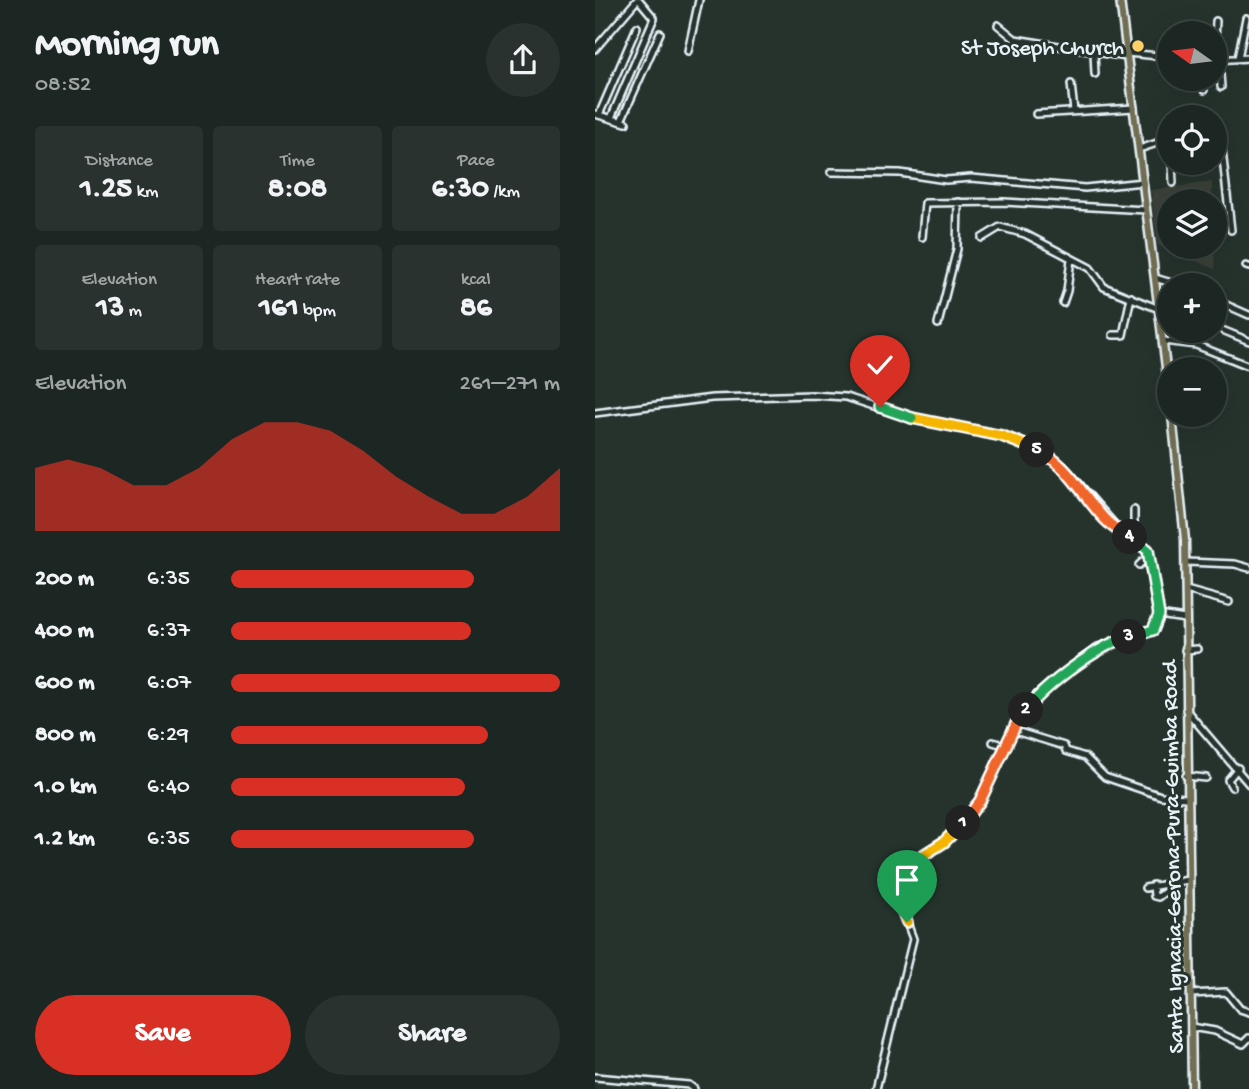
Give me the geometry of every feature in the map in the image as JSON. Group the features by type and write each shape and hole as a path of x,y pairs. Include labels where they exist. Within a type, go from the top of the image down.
{"main road":[{"path":"1120,0 1157,294"},
{"name":"Santa Ignacia-Gerona-Pura-Guimba Road","path":"1173,427 1186,562 1186,798 1192,1089"}],"street":[{"path":"595,49 638,0 654,18 611,118"},
{"path":"688,51 699,0"},
{"path":"1238,58 1246,18"},
{"path":"998,26 1015,39 1094,52 1157,56"},
{"path":"636,27 597,114 624,122 660,33"},
{"path":"1094,52 1095,74"},
{"path":"1227,59 1249,58"},
{"path":"1071,84 1074,111"},
{"path":"1036,114 1134,108"},
{"path":"1139,147 1157,142"},
{"path":"831,172 900,173 948,180 971,178 1085,188 1143,182"},
{"path":"1172,175 1173,183"},
{"path":"1225,175 1231,230"},
{"path":"938,324 957,249 958,202"},
{"path":"922,237 925,203 1005,202 1146,210"},
{"path":"982,238 996,228 1007,227 1093,270 1104,287 1157,308"},
{"path":"1063,303 1071,260"},
{"path":"1113,335 1123,335 1131,297"},
{"path":"1227,305 1249,315"},
{"path":"1227,332 1249,341"},
{"path":"1177,343 1199,346 1249,366"},
{"path":"595,414 712,398 812,395 846,397 914,419 1002,436 1048,455 1065,467 1122,534 1146,547 1159,615 1153,630 1098,648 1038,694 1013,730 980,801 944,842 906,866 903,912 913,939 876,1089"},
{"path":"1133,538 1135,510"},
{"path":"1139,565 1149,556"},
{"path":"1186,562 1234,564 1249,568"},
{"path":"1186,590 1229,602"},
{"path":"1159,615 1185,619"},
{"path":"1185,650 1196,649"},
{"path":"1186,710 1249,783"},
{"path":"1013,730 1085,757 1105,777 1161,796 1186,798"},
{"path":"993,741 1006,746"},
{"path":"1232,787 1228,780 1238,768"},
{"path":"1186,776 1206,778"},
{"path":"1145,888 1188,880"},
{"path":"1153,885 1154,896 1158,897 1166,891 1167,883"},
{"path":"1191,994 1226,992 1240,1009 1249,1012"},
{"path":"1192,1027 1215,1031 1243,1044 1249,1038"},
{"path":"595,1077 689,1085 694,1089"}],"shaded area":[{"path":"1212,182 1212,189 1159,189"},
{"path":"1157,189 1157,245 1151,190"},
{"path":"1191,259 1215,259 1215,269"}],"place":[{"name":"St Joseph Church","path":"1138,46"}],"route":[{"path":"880,407 930,423 1002,436 1058,460 1122,534 1143,544 1148,550 1159,615 1153,630 1098,648 1038,694 1017,722 980,801 950,838 907,864 903,912 907,922"}]}
